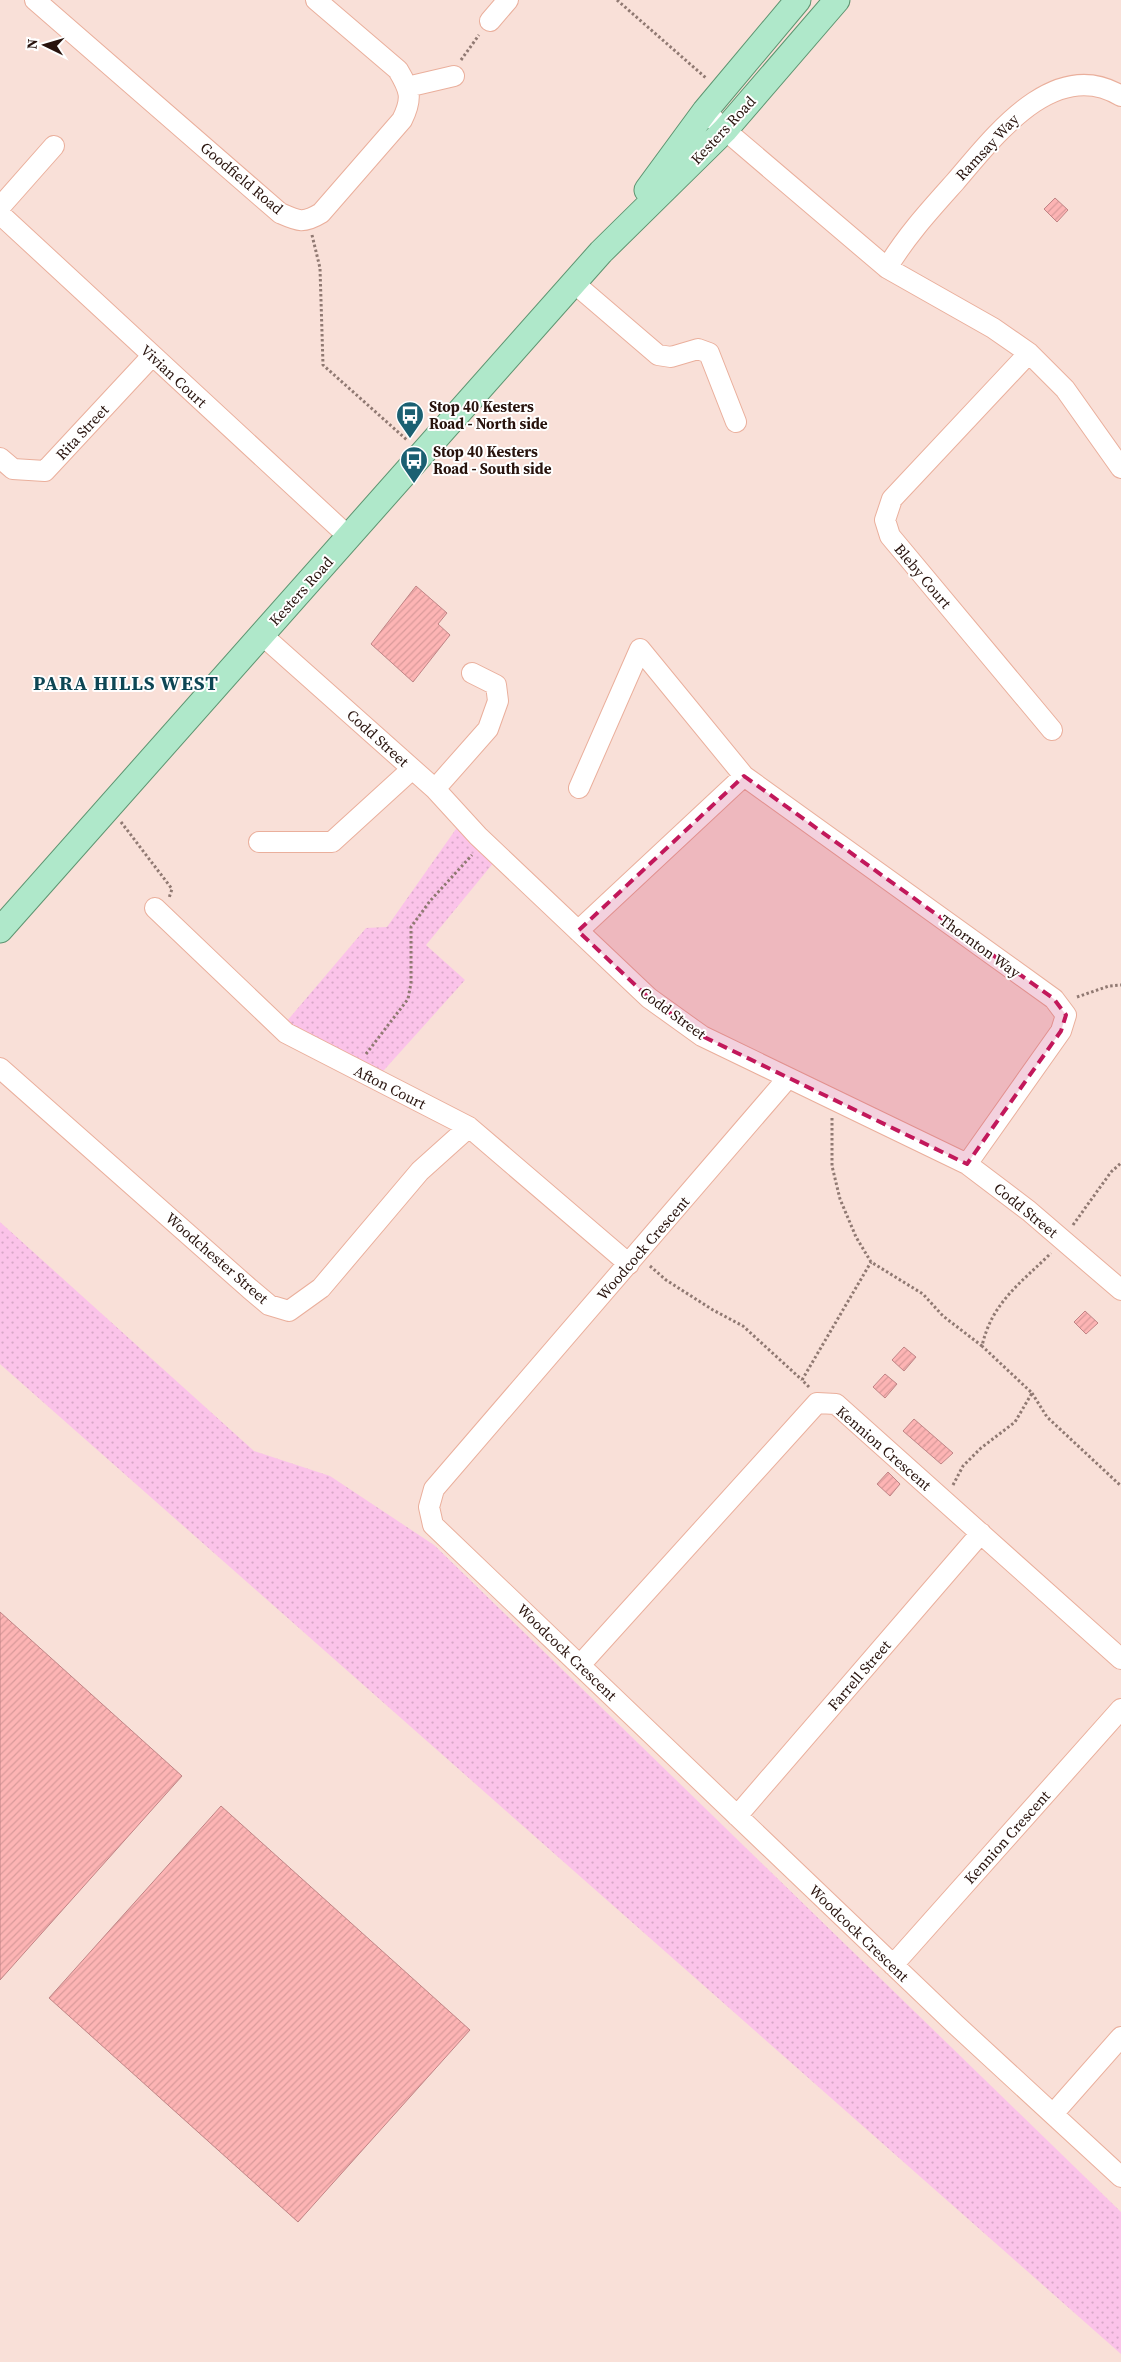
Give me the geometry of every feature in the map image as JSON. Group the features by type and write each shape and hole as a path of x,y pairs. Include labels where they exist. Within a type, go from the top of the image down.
{"main road":[{"name":"Kesters Road","path":"601,252 705,111 798,0"},
{"name":"Kesters Road","path":"0,930 601,252 725,130 837,0"}],"street":[{"name":"Goodfield Road","path":"36,0 280,213 296,220 308,221"},
{"path":"308,221 321,213 402,120 409,106 410,96 398,70 316,0"},
{"path":"487,25 508,0"},
{"path":"407,87 455,71"},
{"name":"Ramsay Way","path":"886,268 902,242 1004,124 1029,105 1058,90 1076,86 1097,86 1121,96"},
{"path":"705,111 886,268 993,328 1028,353 1065,389 1121,468"},
{"path":"0,207 54,146"},
{"name":"Vivian Court","path":"0,214 349,537"},
{"path":"574,283 658,356 671,357 698,349 708,354 736,422"},
{"name":"Bleby Court","path":"1028,353 892,499 885,520 890,536 1052,730"},
{"name":"Rita Street","path":"0,458 13,469 46,471 152,356"},
{"name":"Codd Street","path":"262,635 435,789 483,841 648,998 702,1036 787,1079 967,1164 1029,1211 1121,1290"},
{"name":"Thornton Way","path":"579,788 640,649 744,776 1054,999 1066,1015 1061,1030 967,1164"},
{"path":"435,789 488,729 498,701 496,685 472,673"},
{"path":"259,842 332,842 412,769"},
{"path":"578,931 744,776"},
{"name":"Afton Court","path":"158,911 286,1033 468,1127 638,1264"},
{"name":"Woodchester Street","path":"0,1068 269,1305 289,1311 321,1288 420,1171 468,1127"},
{"name":"Woodcock Crescent","path":"787,1079 638,1264 434,1489 429,1507 433,1524 893,1965 1121,2177"},
{"name":"Kennion Crescent","path":"580,1665 817,1403 836,1404 1121,1659"},
{"name":"Farrell Street","path":"737,1816 980,1534"},
{"name":"Kennion Crescent","path":"893,1965 1121,1709"},
{"path":"1053,2114 1121,2038"}],"path":[{"path":"617,0 721,91"},
{"path":"455,71 487,25"},
{"path":"308,221 320,268 323,365 423,453"},
{"path":"119,820 172,889 158,911"},
{"path":"355,1069 408,999 411,983 411,927 430,901 483,841"},
{"path":"1077,997 1109,986 1121,985"},
{"path":"833,1112 830,1142 832,1166 840,1200 856,1237 871,1262 923,1294 943,1316 982,1346 1032,1393 1047,1417 1121,1486"},
{"path":"1071,1228 1111,1172 1121,1162"},
{"path":"982,1346 986,1327 998,1305 1053,1251"},
{"path":"802,1380 871,1262"},
{"path":"638,1264 743,1326 809,1387"},
{"path":"949,1492 963,1466 981,1448 1015,1422 1032,1393"}],"highlighted area":[{"path":"744,776 1054,999 1066,1015 1061,1031 967,1164 702,1036 649,998 578,931"}],"shaded area":[{"path":"463,819 499,856 426,945 465,980 376,1079 281,1028 366,928 387,927"},
{"path":"0,1222 254,1451 330,1476 434,1545 1121,2212 1121,2354 0,1364"}],"building":[{"path":"1055,198 1068,210 1057,222 1044,209"},
{"path":"416,586 447,613 438,624 450,635 413,682 371,644"},
{"path":"1085,1311 1098,1323 1086,1334 1074,1322"},
{"path":"904,1347 916,1357 904,1371 892,1360"},
{"path":"885,1374 897,1384 885,1398 873,1387"},
{"path":"914,1419 953,1453 941,1464 903,1431"},
{"path":"888,1472 900,1484 890,1496 877,1484"},
{"path":"0,1612 182,1776 0,1980"},
{"path":"221,1806 470,2030 298,2222 49,1998"}],"place":[{"name":"Stop 40 Kesters Road - North side","path":"410,439"},
{"name":"Stop 40 Kesters Road - South side","path":"414,484"}],"district":[{"name":"PARA HILLS WEST","path":"126,683"}]}
